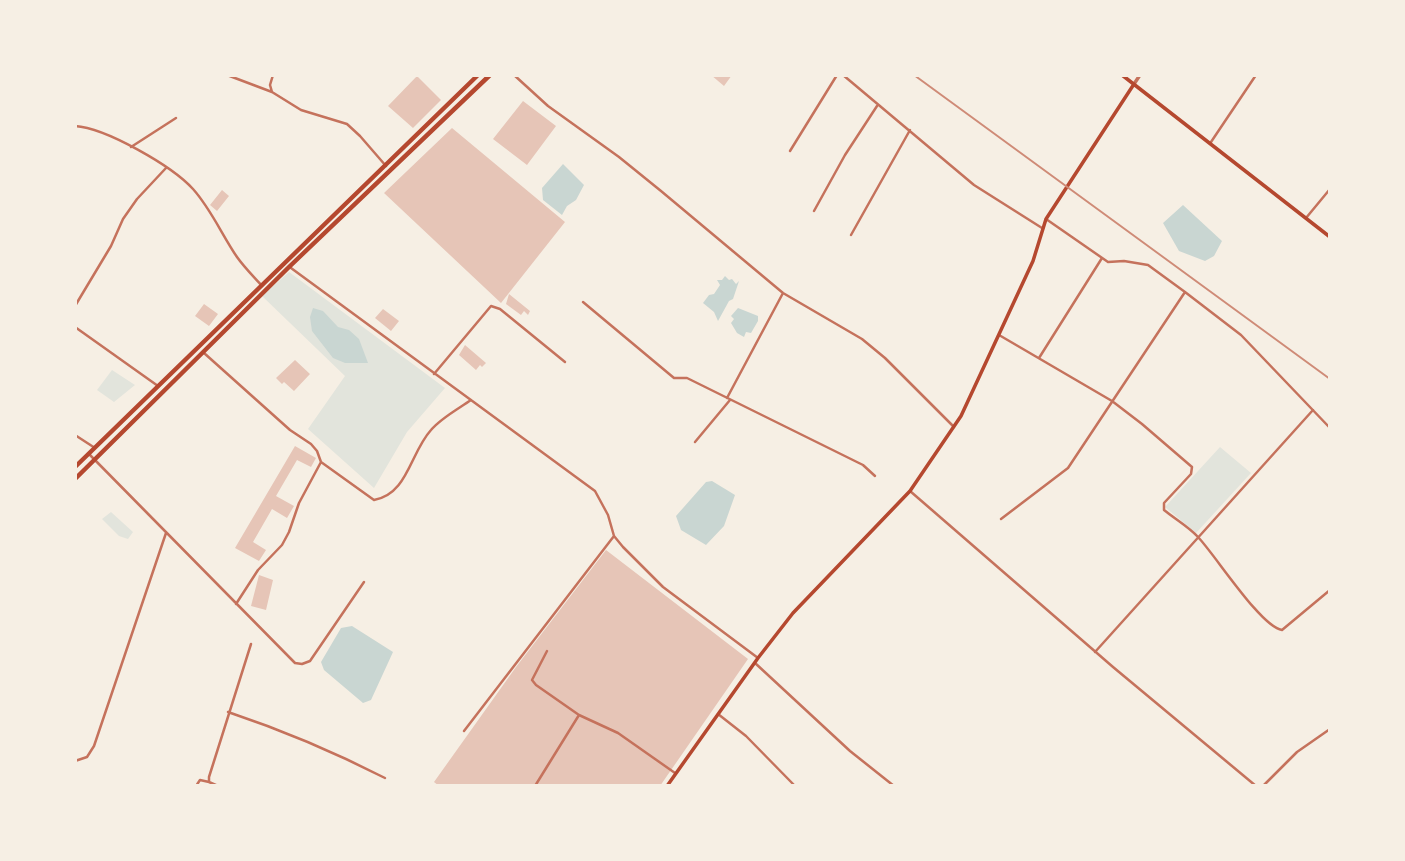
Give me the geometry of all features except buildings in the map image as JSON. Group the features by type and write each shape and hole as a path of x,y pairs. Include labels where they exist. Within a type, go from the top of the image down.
{"highway":[{"path":"345,210 478,75"},
{"path":"75,467 490,75"},
{"path":"75,478 203,352 262,286 287,265"}],"main road":[{"path":"1122,75 1330,237"},
{"path":"667,786 756,660 793,613 909,491 954,427 1033,261 1046,219 1134,84"}],"street":[{"path":"227,75 272,92 301,110 347,124 386,166"},
{"path":"272,92 270,85 273,75"},
{"path":"514,75 548,106 619,156 783,293 862,339 885,358 954,427"},
{"path":"790,151 837,75"},
{"path":"843,75 974,185 1042,228"},
{"path":"1134,84 1140,75"},
{"path":"1210,143 1255,75"},
{"path":"814,211 845,155 878,104"},
{"path":"131,147 176,118"},
{"path":"75,126 88,128 131,147 166,167 193,189 238,259 262,286"},
{"path":"851,235 910,130"},
{"path":"75,306 136,199 166,167"},
{"path":"1306,218 1330,189"},
{"path":"1046,219 1108,262 1124,261 1148,265 1185,292 1241,335 1330,428"},
{"path":"1039,358 1102,258"},
{"path":"287,265 595,491 608,515 614,536 663,587 756,660 850,751 894,786"},
{"path":"1001,519 1068,468 1185,292"},
{"path":"695,442 729,399 783,293"},
{"path":"583,302 674,377 687,378 863,465 876,476"},
{"path":"434,374 491,306 500,309 565,362"},
{"path":"75,327 158,386"},
{"path":"999,335 1111,401 1192,467 1191,474 1163,507 1198,537 1257,611 1279,631 1330,590"},
{"path":"198,348 290,430 311,444 321,462 374,500 387,498 406,476 431,429 471,400"},
{"path":"1095,652 1313,410"},
{"path":"75,435 95,448"},
{"path":"89,454 287,657 302,664 310,662 364,582"},
{"path":"236,604 258,570 282,545 299,503 321,462"},
{"path":"909,491 1095,652 1256,786"},
{"path":"75,761 87,757 94,747 166,533"},
{"path":"464,731 614,536"},
{"path":"209,782 228,712 251,644"},
{"path":"547,651 532,680 536,685 579,715 618,733 675,773"},
{"path":"228,712 292,734 385,778"},
{"path":"718,714 746,736 796,786"},
{"path":"535,786 579,715"},
{"path":"1263,786 1297,752 1330,729"},
{"path":"196,786 200,780 218,786"}],"shaded area":[{"path":"563,164 584,185 576,200 567,206 562,215 543,200 542,188"},
{"path":"1183,205 1222,241 1214,256 1205,261 1179,251 1163,223"},
{"path":"289,272 445,388 407,432 374,488 308,429 345,376 262,296"},
{"path":"725,276 736,284 739,281 733,299 729,301 718,321 714,312 703,303 720,285 717,280 722,280"},
{"path":"313,308 323,311 338,327 349,330 359,339 368,363 345,363 333,358 312,331 310,317"},
{"path":"738,308 758,316 751,333 746,332 744,337 737,333 731,323 734,319 731,316"},
{"path":"112,370 135,385 114,402 97,390"},
{"path":"1220,447 1251,473 1196,533 1165,507"},
{"path":"712,481 735,495 724,526 706,545 681,530 676,516 706,482"},
{"path":"111,512 133,532 128,539 119,536 102,519"},
{"path":"352,626 393,652 371,700 363,703 324,670 321,662 341,628"}],"railway":[{"path":"914,75 1330,379"}]}
